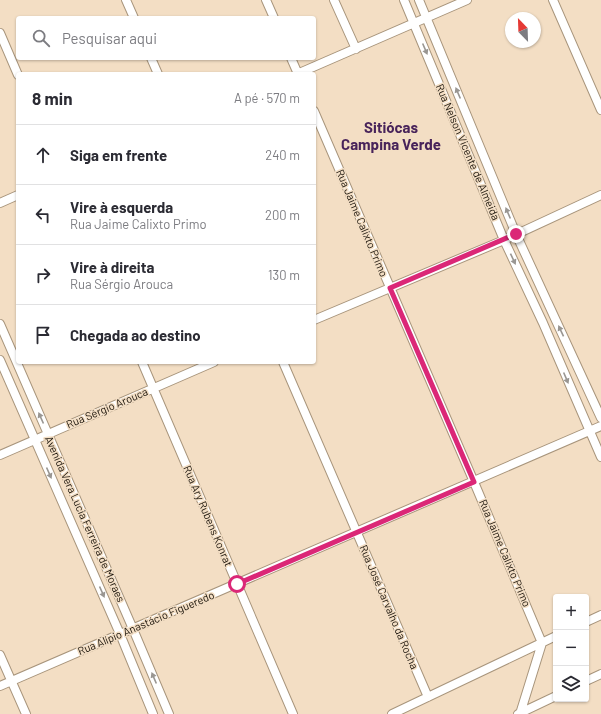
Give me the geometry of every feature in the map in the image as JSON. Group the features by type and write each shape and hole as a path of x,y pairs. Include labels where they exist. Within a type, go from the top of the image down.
{"street":[{"path":"126,0 133,16"},
{"path":"266,0 273,16"},
{"path":"334,0 356,49"},
{"name":"Rua Nelson Vicente de Almeida","path":"404,0 504,240 543,323 601,458"},
{"name":"Rua Nelson Vicente de Almeida","path":"419,0 516,234 601,418"},
{"path":"303,72 467,0"},
{"path":"553,0 601,110"},
{"path":"0,33 17,72"},
{"path":"152,60 157,72"},
{"path":"292,60 297,72"},
{"name":"Rua Jaime Calixto Primo","path":"316,116 542,643"},
{"path":"316,319 504,240 601,195"},
{"path":"0,203 16,196"},
{"path":"543,323 553,313"},
{"name":"Avenida Vera Lucia Ferreira de Moraes","path":"0,324 16,361"},
{"name":"Avenida Vera Lucia Ferreira de Moraes","path":"0,360 120,634 153,714"},
{"name":"Avenida Vera Lucia Ferreira de Moraes","path":"17,364 169,714"},
{"name":"Rua Ary Rubens Konrat","path":"143,364 293,714"},
{"name":"Rua Sérgio Arouca","path":"0,455 209,364"},
{"name":"Rua José Carvalho da Rocha","path":"284,364 428,697"},
{"name":"Rua Alípio Anastácio Figueredo","path":"0,686 601,426"},
{"path":"589,621 601,615"},
{"path":"392,714 553,638"},
{"path":"519,714 542,643"},
{"path":"0,655 26,714"},
{"path":"589,680 601,674"},
{"path":"519,714 553,697"}],"district":[{"name":"Sitiócas Campina Verde","path":"391,136"}],"route":[{"path":"237,584 474,482 390,288 516,234"}]}
